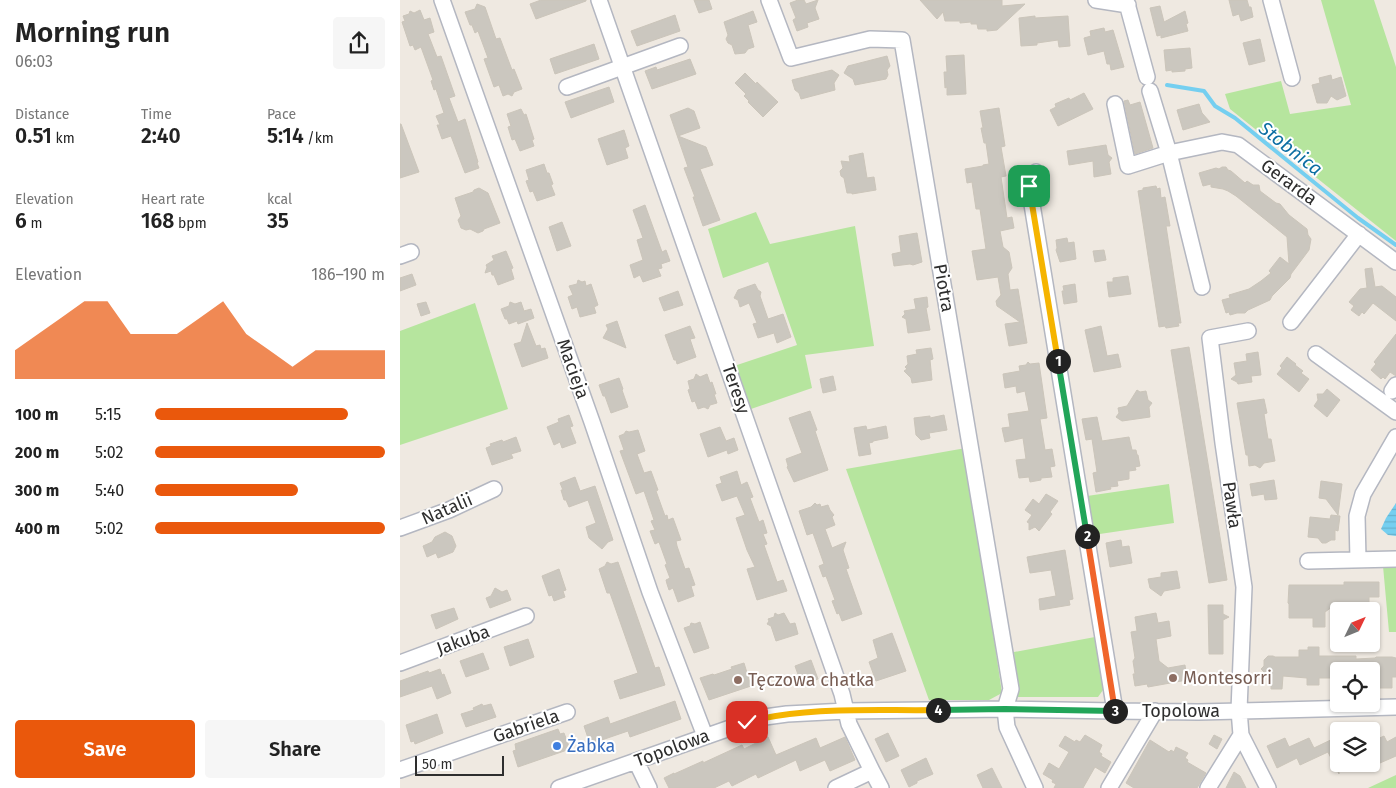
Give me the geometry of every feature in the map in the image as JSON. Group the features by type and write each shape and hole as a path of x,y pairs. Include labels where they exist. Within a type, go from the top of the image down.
{"street":[{"name":"Macieja","path":"442,0 592,422 650,592 705,736"},
{"name":"Teresy","path":"599,0 840,688 846,711"},
{"name":"Piotra","path":"769,0 791,58 870,39 902,40 1011,689 1005,709"},
{"path":"1096,0 1127,3 1169,153 1202,287"},
{"path":"1271,0 1292,78"},
{"path":"567,87 680,46"},
{"name":"Gerarda","path":"1115,104 1128,166 1169,153 1222,142 1238,145 1396,262"},
{"path":"1036,172 1029,186 1115,711"},
{"path":"1291,322 1359,234"},
{"name":"Pawła","path":"1239,710 1244,587 1210,338 1248,331"},
{"path":"1316,354 1396,412"},
{"path":"1358,560 1357,516 1364,494 1396,437"},
{"name":"Natalii","path":"400,528 449,510 494,489"},
{"path":"1308,561 1396,560"},
{"name":"Jakuba","path":"400,663 526,616"},
{"name":"Topolowa","path":"559,788 747,722 787,714 846,711 1005,709 1155,712 1396,707"},
{"path":"1005,709 1007,727 1035,788"},
{"path":"1239,710 1241,735 1268,788"},
{"path":"846,711 849,724 881,788"},
{"name":"Gabriela","path":"400,770 567,712"},
{"path":"1109,788 1155,712"},
{"path":"1208,788 1241,735"},
{"path":"636,761 649,788"},
{"path":"836,788 872,771"}],"green space":[{"path":"1321,0 1374,0 1396,67 1396,241 1230,109 1225,94 1281,81 1290,114 1351,105"},
{"path":"756,212 770,244 855,226 874,346 805,355 812,388 751,409 734,366 797,345 768,262 723,278 708,229"},
{"path":"475,303 508,409 400,445 400,331"},
{"path":"966,448 1002,693 989,700 929,700 846,469"},
{"path":"1169,484 1174,523 1093,535 1087,496"},
{"path":"1383,566 1396,566 1396,632 1389,632"},
{"path":"1095,637 1103,690 1098,697 1017,697 1014,652"},
{"path":"1396,775 1396,788 1368,788"}],"water":[{"path":"1396,503 1396,536 1388,535 1381,529"}],"building":[{"path":"541,0 586,1 536,19 530,4"},
{"path":"694,0 709,0 712,9 699,13"},
{"path":"804,0 806,4 818,0 815,8 819,19 807,23 808,27 797,31 793,20 796,18 790,3"},
{"path":"920,0 1002,0 1002,6 1025,4 997,30 987,31 987,29 978,29 977,24 971,24 971,22 945,21 943,12 937,19"},
{"path":"1229,0 1247,0 1253,17 1241,21 1239,14 1233,16"},
{"path":"477,4 485,7 496,39 500,38 512,70 514,69 522,89 514,92 512,96 508,94 503,96 499,85 494,87 484,59 488,58 478,31 475,33 465,12 475,9"},
{"path":"1160,6 1164,22 1185,11 1188,31 1161,38 1161,35 1157,36 1150,8"},
{"path":"420,10 424,20 430,18 434,32 428,34 437,57 441,56 455,96 449,98 458,122 465,119 478,162 479,168 465,173 451,136 442,139 437,125 440,125 436,116 444,113 436,89 434,90 431,81 433,80 421,47 415,50 413,45 410,46 402,22 405,21 403,16 409,14 410,11 414,13"},
{"path":"753,11 757,22 748,25 754,47 748,49 745,53 735,54 732,45 726,39 728,35 724,22"},
{"path":"675,15 680,31 637,46 631,31"},
{"path":"1035,16 1035,18 1068,16 1070,46 1059,47 1058,40 1037,43 1037,45 1021,46 1019,18"},
{"path":"1104,28 1105,32 1113,30 1124,67 1111,70 1110,64 1107,64 1104,51 1088,55 1084,38 1091,36 1090,31"},
{"path":"1260,39 1265,61 1249,65 1243,43"},
{"path":"594,44 599,59 555,74 550,59"},
{"path":"1190,48 1192,68 1185,69 1185,71 1166,71 1164,50"},
{"path":"964,55 966,94 947,95 944,72 947,72 946,56"},
{"path":"887,56 890,66 887,70 888,75 886,79 855,85 853,79 844,73 848,66"},
{"path":"690,59 696,74 652,89 645,71 656,67 657,70"},
{"path":"832,70 839,75 834,83 835,90 801,99 799,93 795,90 792,80"},
{"path":"745,73 778,102 763,117 748,102 744,96 746,94 735,83"},
{"path":"1331,75 1332,80 1341,77 1346,96 1337,100 1331,96 1327,103 1317,103 1312,85 1320,83 1319,78"},
{"path":"609,87 614,102 571,118 565,102"},
{"path":"1084,93 1093,109 1058,126 1050,110 1056,107 1055,104 1069,98 1070,100"},
{"path":"1128,100 1130,105 1140,102 1153,148 1135,154 1124,101"},
{"path":"1199,104 1202,113 1210,122 1183,130 1177,110"},
{"path":"688,108 694,111 700,128 678,136 706,147 713,165 700,169 720,220 703,226 684,168 688,167 670,115"},
{"path":"999,108 1005,146 1001,147 1006,176 1001,177 1007,218 1012,217 1014,228 1000,231 1003,247 1009,252 1012,268 1008,274 1010,290 1018,289 1027,343 1009,346 1005,324 1020,322 997,306 996,301 1001,295 998,277 977,280 972,251 986,249 980,209 976,209 972,182 967,183 965,169 989,164 986,143 984,143 981,128 983,128 980,111"},
{"path":"521,109 524,115 526,114 534,139 532,140 534,146 520,151 515,139 512,140 508,127 511,126 507,114"},
{"path":"400,124 419,172 400,178"},
{"path":"624,130 629,146 625,148 628,158 607,165 598,139"},
{"path":"1106,145 1108,155 1112,158 1109,162 1111,174 1094,177 1093,161 1069,165 1067,151"},
{"path":"863,153 867,178 874,177 876,190 852,194 847,193 844,178 841,176 840,171 843,168 841,161 850,162 849,156"},
{"path":"544,164 553,184 551,185 555,195 537,201 533,191 530,192 526,181 529,180 526,170"},
{"path":"1226,167 1245,183 1247,181 1253,185 1259,185 1260,191 1280,204 1289,215 1307,229 1311,239 1309,250 1290,278 1270,300 1245,313 1230,315 1229,312 1226,313 1222,300 1230,298 1229,295 1249,289 1261,281 1271,273 1269,271 1280,257 1289,264 1287,237 1228,191 1211,187 1211,184 1203,186 1199,173"},
{"path":"1156,186 1157,189 1160,188 1161,198 1165,197 1170,226 1166,226 1181,323 1178,323 1179,326 1166,328 1165,326 1159,327 1138,191 1143,190 1143,188"},
{"path":"479,188 488,193 500,223 478,233 470,229 461,228 458,220 461,216 455,198"},
{"path":"645,205 662,252 666,250 670,261 661,264 662,268 658,269 661,276 643,282 640,275 634,278 630,265 643,260 637,240 643,238 633,210"},
{"path":"562,222 571,246 557,251 549,227"},
{"path":"917,233 922,262 913,265 894,266 892,254 901,252 899,236"},
{"path":"1067,238 1068,243 1074,242 1076,259 1060,262 1056,250 1056,240"},
{"path":"1104,250 1106,260 1095,262 1093,251"},
{"path":"506,251 513,268 511,269 514,279 498,285 491,271 485,273 486,265 494,260 492,256"},
{"path":"1372,268 1375,287 1382,286 1396,297 1396,321 1373,303 1364,314 1362,312 1359,316 1351,310 1354,306 1349,302 1360,289 1367,288 1365,269"},
{"path":"412,274 416,285 400,291 400,278"},
{"path":"1128,276 1131,294 1109,297 1107,282 1113,282 1113,278"},
{"path":"578,280 585,281 586,286 591,284 598,305 594,307 596,313 580,317 577,307 572,309 568,297 573,295 569,286 577,284"},
{"path":"755,284 761,292 760,296 768,319 783,314 791,337 777,343 774,333 758,338 753,324 757,323 749,303 740,307 738,300 734,298 738,290"},
{"path":"1075,284 1077,302 1064,304 1063,286"},
{"path":"678,291 683,305 664,311 659,298"},
{"path":"927,297 928,307 926,308 930,330 908,333 906,319 902,317 905,314 904,311 916,309 914,299"},
{"path":"426,302 430,313 421,316 417,304"},
{"path":"510,302 515,304 521,302 524,311 531,309 534,318 518,324 517,321 509,324 501,309 509,306"},
{"path":"617,321 626,348 603,338 608,329 606,325"},
{"path":"527,323 536,346 540,345 541,349 545,348 548,358 522,367 514,344 521,342"},
{"path":"690,326 695,338 690,339 696,357 677,364 665,335"},
{"path":"1101,326 1107,356 1118,354 1121,367 1094,372 1085,330"},
{"path":"1396,334 1396,376 1390,372 1385,379 1383,377 1381,379 1371,370 1376,364 1374,362"},
{"path":"1189,347 1227,580 1209,583 1171,350"},
{"path":"931,348 933,359 930,360 932,380 912,383 911,378 904,371 907,369 905,367 908,364 907,356 917,354 916,350"},
{"path":"1258,352 1261,375 1251,376 1252,382 1238,384 1231,379 1236,375 1234,363 1247,361 1246,354"},
{"path":"1287,357 1309,379 1299,392 1277,374"},
{"path":"1028,362 1030,364 1039,363 1047,418 1040,419 1045,450 1052,449 1055,466 1050,467 1052,477 1030,482 1029,477 1019,478 1016,460 1026,459 1023,438 1005,442 1002,428 1010,427 1008,414 1029,411 1025,391 1017,393 1016,386 1005,388 1003,374 1020,371 1019,366 1026,365"},
{"path":"696,374 700,377 707,374 710,383 712,382 717,403 710,405 708,409 704,407 698,409 695,401 692,402 688,390 690,389 688,381 694,379"},
{"path":"833,376 836,390 823,393 820,379"},
{"path":"619,378 628,407 611,413 599,385"},
{"path":"1327,389 1340,400 1327,417 1314,406 1318,400 1317,394 1323,394"},
{"path":"1137,390 1140,392 1146,391 1148,400 1152,403 1149,407 1150,417 1122,421 1116,417 1119,413 1118,408 1127,406"},
{"path":"1264,399 1267,413 1264,414 1268,439 1271,439 1275,461 1264,463 1260,468 1255,465 1249,466 1237,403"},
{"path":"810,411 828,470 794,482 787,467 786,459 802,453 789,418"},
{"path":"569,415 573,426 570,427 576,443 562,448 560,442 554,445 547,427 559,422 558,419"},
{"path":"944,415 947,430 929,433 930,438 921,440 916,435 914,418 930,416 930,418"},
{"path":"1097,417 1102,441 1129,437 1132,450 1136,450 1138,455 1140,466 1135,467 1136,470 1129,471 1129,479 1117,481 1118,486 1096,492 1093,473 1097,472 1092,439 1086,440 1082,419"},
{"path":"866,426 867,430 886,426 888,438 869,443 871,454 859,456 854,428"},
{"path":"720,427 726,441 734,438 738,450 728,454 727,450 708,457 700,434"},
{"path":"638,430 645,451 637,454 644,473 651,471 665,516 667,515 668,520 673,518 681,540 676,541 677,546 685,569 689,568 695,585 691,586 694,596 678,602 673,588 669,590 667,584 666,580 670,578 659,542 655,544 650,531 655,530 651,521 654,520 644,491 636,494 620,451 624,450 619,436 626,431"},
{"path":"516,437 521,451 511,454 513,458 492,465 486,448 491,446 490,444"},
{"path":"737,471 741,485 747,482 753,497 750,498 759,522 763,520 767,533 763,534 767,544 764,545 777,582 783,580 787,591 757,600 747,569 755,567 736,518 745,515 737,496 722,501 716,485 722,483 720,477"},
{"path":"575,477 580,491 595,486 613,540 608,542 602,549 589,538 586,527 596,523 588,500 569,507 566,500 564,500 560,483"},
{"path":"1274,480 1277,499 1265,500 1264,494 1252,496 1250,484"},
{"path":"1321,481 1342,484 1338,515 1326,499 1319,498"},
{"path":"1046,494 1058,501 1050,512 1052,514 1039,531 1035,527 1029,530 1029,523 1027,522 1032,515 1025,510 1033,499 1039,504"},
{"path":"815,503 817,505 820,504 821,507 828,505 834,515 832,517 835,525 825,529 832,548 846,542 843,550 849,568 846,569 862,614 842,621 832,601 835,600 826,576 823,577 819,566 824,564 813,533 807,535 799,511 811,507"},
{"path":"1331,515 1340,516 1338,531 1335,530 1335,540 1322,543 1318,538 1308,537 1310,517 1330,519"},
{"path":"445,532 452,536 456,546 453,552 438,558 436,553 427,557 423,546"},
{"path":"1121,540 1122,547 1129,546 1132,563 1110,567 1106,543"},
{"path":"1065,550 1073,599 1069,600 1070,605 1040,610 1039,599 1056,596 1051,570 1030,573 1027,557"},
{"path":"607,562 611,564 618,562 655,668 659,667 665,685 620,699 614,681 638,673 610,593 607,593 599,569 605,566"},
{"path":"559,569 566,590 563,591 565,597 554,601 552,595 549,596 542,576"},
{"path":"1177,571 1180,588 1164,591 1161,596 1150,588 1148,579 1161,577 1161,573"},
{"path":"1344,582 1379,582 1379,597 1369,597 1369,602 1330,602 1330,608 1325,612 1325,627 1313,627 1313,618 1289,618 1289,585 1344,585"},
{"path":"495,588 502,592 507,590 511,600 490,608 486,598 491,596"},
{"path":"1208,605 1223,605 1223,614 1229,617 1223,620 1223,654 1209,654"},
{"path":"454,608 458,619 436,629 431,615"},
{"path":"775,613 778,615 784,613 790,624 795,623 798,634 776,641 771,626 767,624 768,619 774,617"},
{"path":"1156,613 1158,623 1169,621 1171,636 1156,639 1159,661 1168,668 1185,665 1187,680 1148,687 1147,684 1135,686 1133,661 1135,658 1131,632 1137,631 1135,617"},
{"path":"700,622 709,648 694,653 684,628 690,626 691,623"},
{"path":"892,633 906,671 876,681 869,662 878,658 873,640"},
{"path":"528,639 534,657 510,666 504,647"},
{"path":"1308,647 1319,647 1319,656 1356,656 1356,659 1396,658 1396,677 1392,677 1392,688 1380,688 1380,662 1330,662 1330,678 1319,678 1319,685 1307,685 1307,678 1283,676 1282,689 1271,689 1271,676 1264,675 1261,669 1264,666 1264,660 1268,656 1299,657 1299,650 1308,650"},
{"path":"483,653 489,669 466,677 460,661"},
{"path":"811,660 818,679 810,682 807,686 801,683 795,666"},
{"path":"744,663 751,686 709,700 700,678 732,669 731,667"},
{"path":"440,669 442,675 444,674 451,693 437,699 432,686 400,697 400,681 428,671 429,673"},
{"path":"675,701 681,719 630,737 628,731 590,744 584,726 608,717 610,724"},
{"path":"482,704 483,706 491,704 496,717 466,727 461,714 474,710 473,708"},
{"path":"437,714 443,733 415,744 414,741 411,742 406,725"},
{"path":"558,729 560,734 564,733 570,749 518,767 513,751 516,750 515,744"},
{"path":"888,733 899,756 886,762 875,739"},
{"path":"1085,735 1102,745 1099,752 1102,754 1101,756 1111,762 1105,773 1095,767 1083,788 1054,788 1056,784 1052,782 1053,780 1043,774 1049,763 1059,769 1069,752 1059,746 1065,736 1075,742 1076,740 1080,742"},
{"path":"1214,735 1222,739 1217,749 1209,744"},
{"path":"1384,736 1387,742 1396,737 1396,756 1380,763 1380,738"},
{"path":"768,737 776,755 816,738 820,748 845,737 855,760 830,771 825,760 800,771 796,760 758,778 756,774 732,786 729,781 714,788 669,788 664,778 742,745 744,749"},
{"path":"1285,738 1289,747 1309,738 1314,748 1330,740 1330,756 1328,752 1300,765 1297,758 1277,768 1267,746"},
{"path":"1150,740 1169,752 1171,750 1174,752 1176,747 1188,753 1185,758 1188,760 1187,762 1206,773 1197,788 1134,788 1126,783"},
{"path":"926,758 933,774 909,787 901,770"},
{"path":"992,768 1002,788 983,788 977,775"},
{"path":"1234,772 1240,776 1246,788 1226,788"}],"waterway":[{"name":"Stobnica","path":"1167,85 1204,91 1215,106 1235,118 1358,218 1396,245"}],"place":[{"name":"Montesorri","path":"1173,678"},
{"name":"Tęczowa chatka","path":"738,680"},
{"name":"Żabka","path":"557,746"}],"route":[{"path":"747,722 787,714 846,711 1005,709 1115,711 1029,186"}]}
